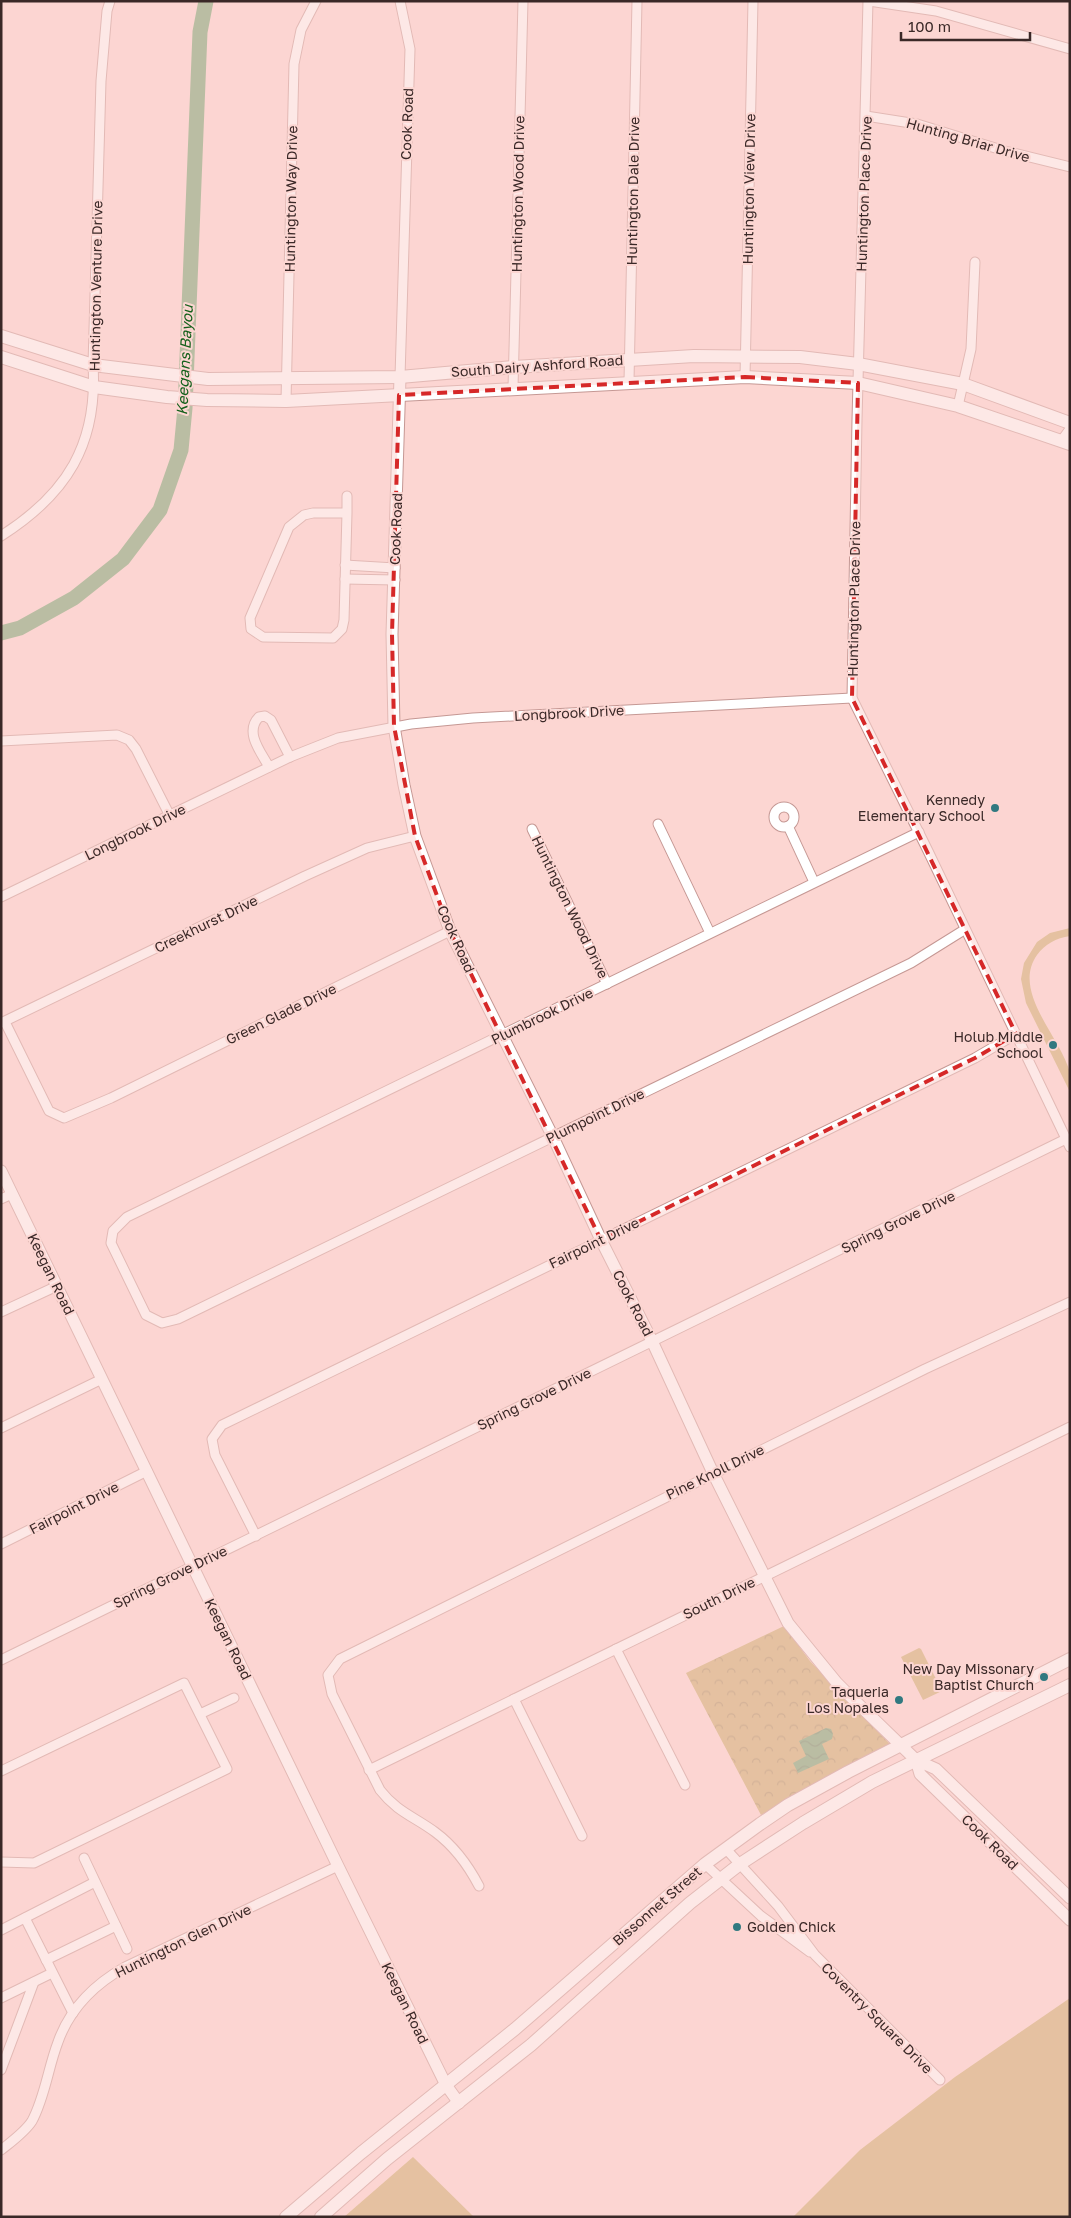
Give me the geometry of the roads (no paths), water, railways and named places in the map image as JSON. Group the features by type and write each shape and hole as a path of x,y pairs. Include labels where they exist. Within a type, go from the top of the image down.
{"main road":[{"name":"South Dairy Ashford Road","path":"1,336 93,365 208,379 400,377 514,367 694,356 800,357 858,364 963,384 1070,423"},
{"name":"South Dairy Ashford Road","path":"1,357 94,387 167,397 207,400 286,401 629,381 745,377 858,384 958,406 1066,442"},
{"name":"Bissonnet Street","path":"286,2217 515,2029 705,1864 726,1849 788,1805 900,1745 1070,1659"},
{"name":"Bissonnet Street","path":"320,2217 386,2159 531,2046 720,1878 851,1794 1070,1685"},
{"path":"1016,1687 1025,1707"},
{"path":"596,1958 611,1975"},
{"path":"515,2029 531,2046"},
{"path":"324,2184 338,2201"}],"street":[{"name":"Huntington Venture Drive","path":"1,536 28,518 60,487 83,449 91,418 94,387 93,365 101,81 107,11 110,1"},
{"name":"Huntington Way Drive","path":"286,401 294,64 301,30 316,1"},
{"name":"Cook Road","path":"400,1 410,49 392,634 394,726 415,836 450,931 553,1137 601,1240 652,1341 713,1473 788,1623 837,1683 900,1745 916,1760 936,1769 1070,1898"},
{"name":"Huntington Wood Drive","path":"513,388 523,1"},
{"name":"Huntington Dale Drive","path":"629,381 637,1"},
{"name":"Huntington View Drive","path":"745,377 753,1"},
{"path":"868,1 936,11 1070,49"},
{"name":"Huntington Place Drive","path":"868,1 858,364 852,698 919,832 964,930 1068,1143"},
{"name":"Hunting Briar Drive","path":"866,116 917,124 1004,152 1070,167"},
{"path":"958,406 971,348 975,262"},
{"path":"1066,442 1070,429"},
{"path":"347,496 347,513 344,620 342,628 333,638 263,637 251,629 250,618 289,527 304,515 313,513 347,513"},
{"path":"345,565 395,568"},
{"path":"345,579 395,580"},
{"name":"Longbrook Drive","path":"1,897 290,757 338,738 394,726 473,718 852,698"},
{"path":"269,768 252,734 254,722 259,717 265,716 271,720 290,757"},
{"path":"1,742 117,735 129,740 136,749 170,816"},
{"path":"658,824 710,933"},
{"path":"788,826 814,882"},
{"name":"Huntington Wood Drive","path":"532,829 607,984"},
{"name":"Plumbrook Drive","path":"222,1298 178,1319 162,1323 146,1315 111,1243 113,1231 127,1216 503,1036 919,832"},
{"name":"Creekhurst Drive","path":"3,1023 305,876 367,848 415,836"},
{"name":"Plumpoint Drive","path":"222,1298 912,963 964,930"},
{"name":"Green Glade Drive","path":"3,1023 49,1111 64,1118 111,1098 450,931"},
{"name":"Fairpoint Drive","path":"256,1536 215,1456 212,1439 222,1425 975,1058 1016,1034"},
{"name":"Spring Grove Drive","path":"1,1660 652,1341 1068,1143"},
{"name":"Keegan Road","path":"1,1171 338,1866 446,2085 459,2103"},
{"path":"1,1200 12,1194"},
{"path":"1,1312 56,1286"},
{"name":"Pine Knoll Drive","path":"369,1770 332,1694 328,1675 340,1659 925,1369 1070,1302"},
{"path":"1,1428 102,1379"},
{"name":"South Drive","path":"369,1770 1070,1427"},
{"name":"Fairpoint Drive","path":"1,1544 146,1471"},
{"path":"616,1649 684,1785"},
{"path":"1,1771 184,1683 227,1769 34,1863 1,1862"},
{"path":"200,1714 234,1698"},
{"path":"514,1698 582,1836"},
{"name":"Cook Road","path":"916,1760 920,1774 1070,1920"},
{"path":"369,1770 390,1803 435,1832 455,1850 471,1870 479,1886"},
{"name":"Coventry Square Drive","path":"726,1849 778,1906 815,1956"},
{"path":"84,1858 127,1949"},
{"name":"Coventry Square Drive","path":"705,1864 761,1916 815,1956 940,2080"},
{"name":"Huntington Glen Drive","path":"1,2150 31,2123 42,2097 58,2041 73,2013 90,1991 109,1976 125,1967 338,1866"},
{"path":"1,1930 96,1882"},
{"path":"25,1918 73,2013"},
{"path":"46,1960 116,1926"},
{"path":"1,1998 52,1973"},
{"path":"1,2070 34,1982"}],"water":[{"path":"826,1728 831,1729 833,1734 832,1739 822,1744 829,1759 798,1773 793,1763 806,1756 799,1741"}],"waterway":[{"name":"Keegans Bayou","path":"1,633 20,628 74,598 123,559 160,510 181,450 185,408 200,32 206,1"}],"place":[{"name":"Kennedy Elementary School","path":"995,808"},
{"name":"Holub Middle School","path":"1053,1045"},
{"name":"New Day Missonary Baptist Church","path":"1044,1677"},
{"name":"Taqueria Los Nopales","path":"899,1700"},
{"name":"Golden Chick","path":"737,1927"}]}
